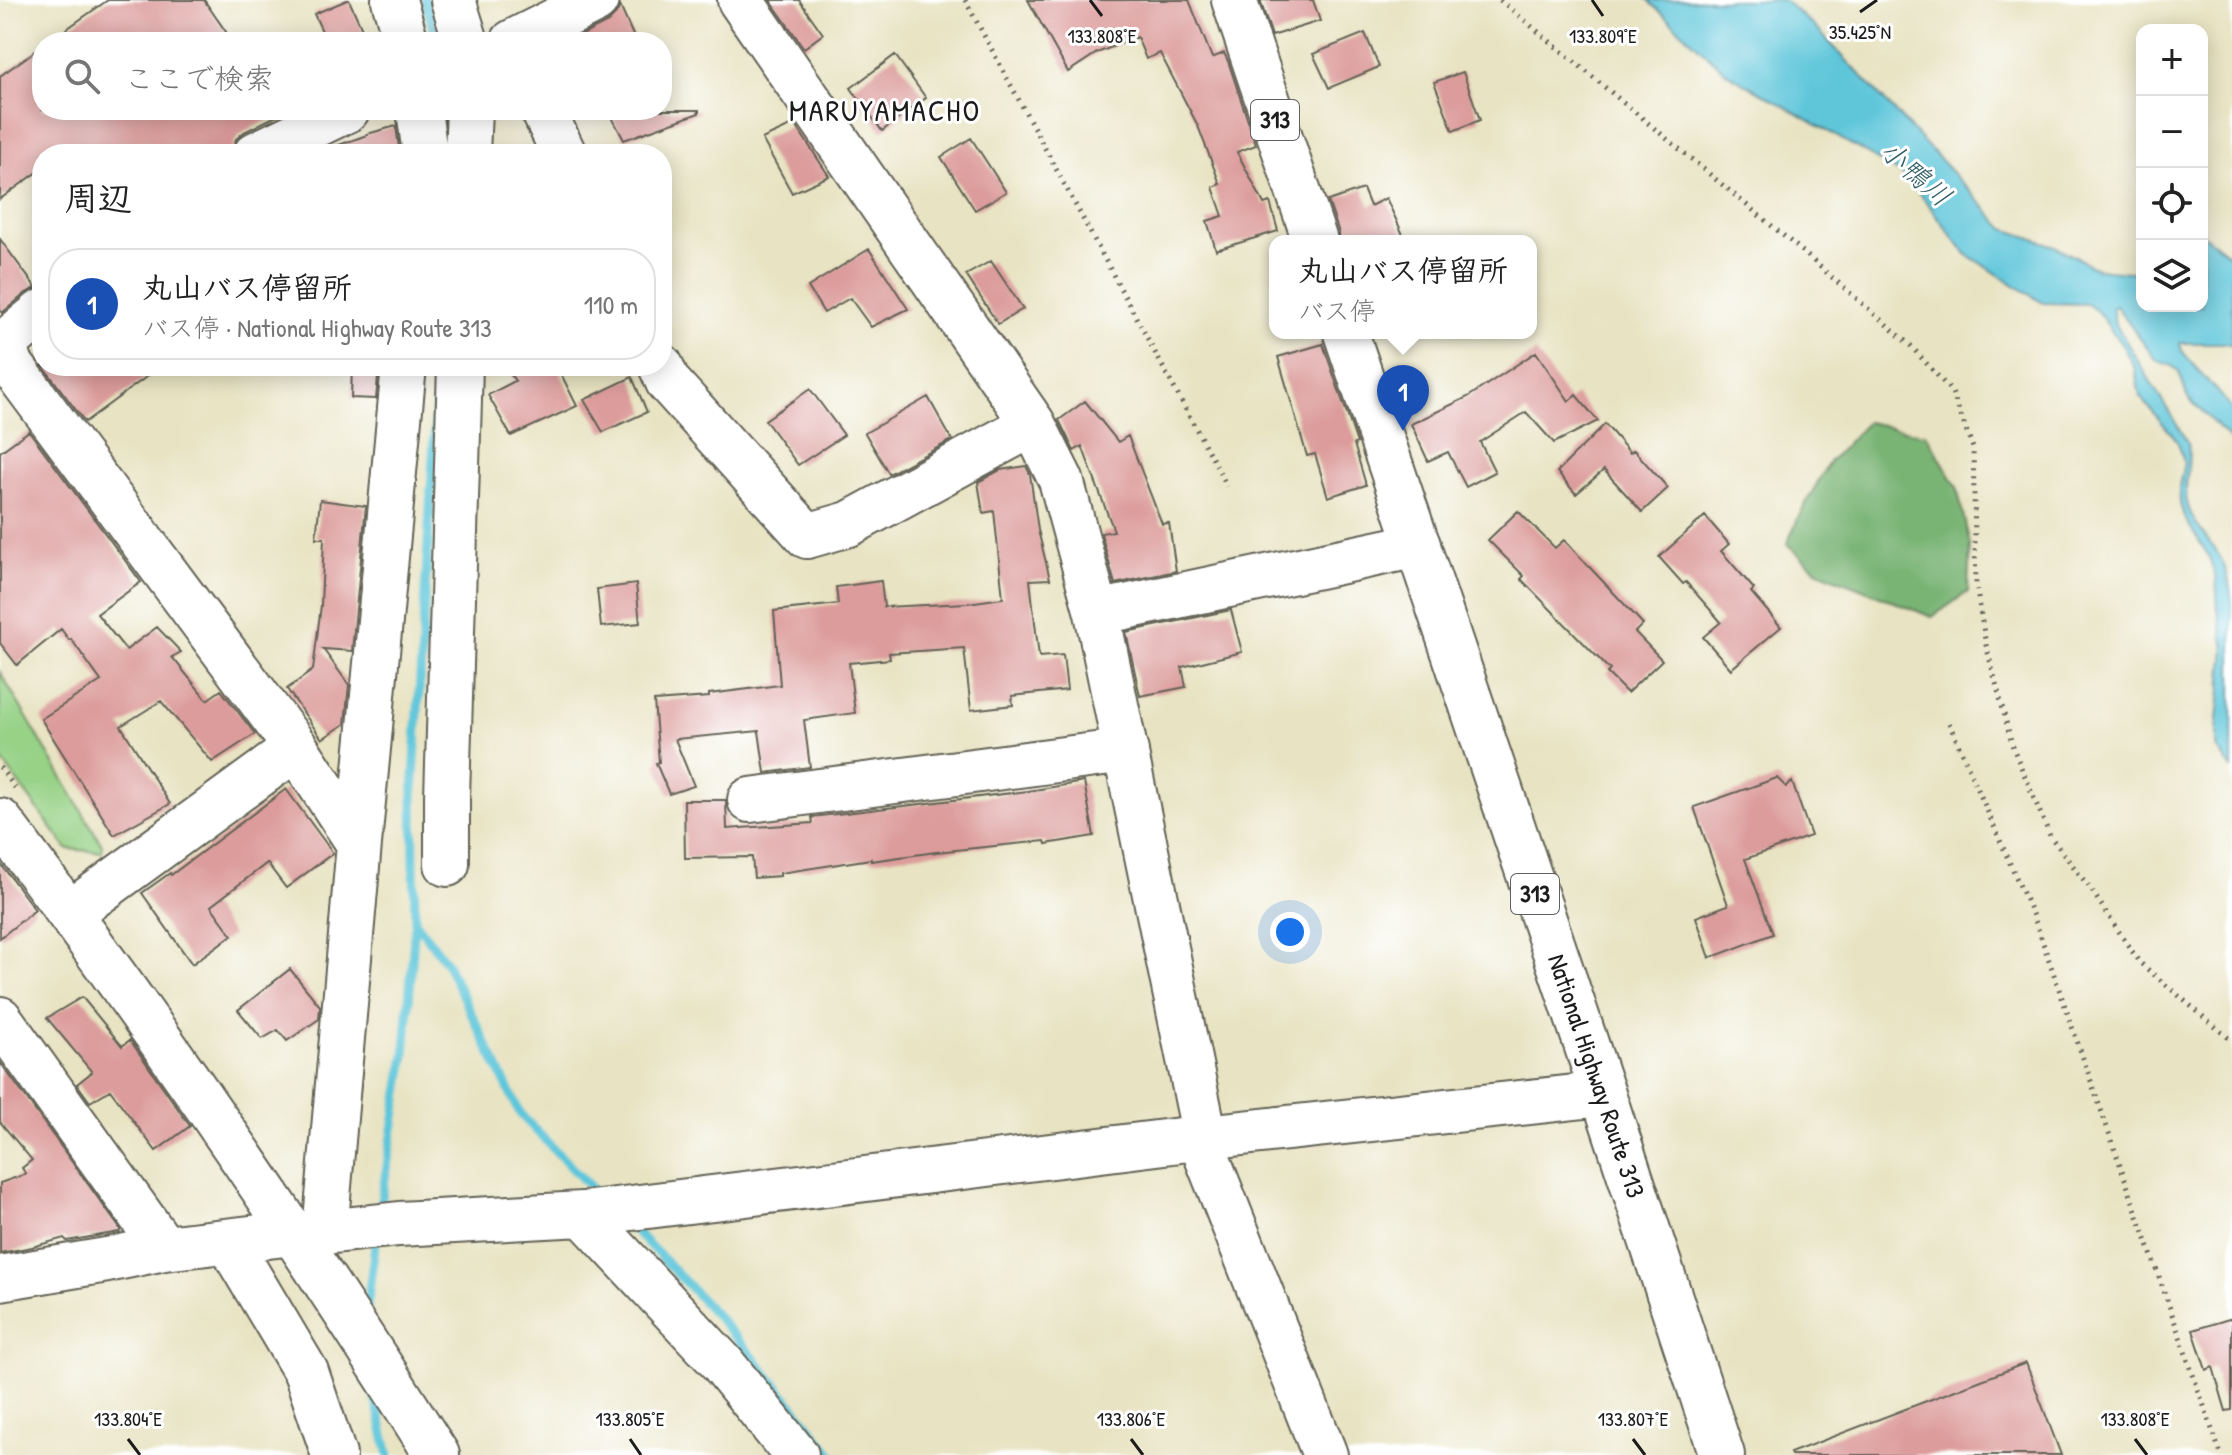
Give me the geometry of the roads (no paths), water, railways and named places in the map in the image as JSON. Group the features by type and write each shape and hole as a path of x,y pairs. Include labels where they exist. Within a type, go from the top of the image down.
{"main road":[{"path":"394,0 403,32"},
{"path":"453,0 463,32"},
{"path":"533,32 596,0"},
{"path":"740,0 1033,424 1061,480 1097,613 1207,1157 1325,1455"},
{"name":"313","path":"1234,0 1313,235"},
{"path":"277,144 326,120"},
{"path":"420,120 424,144"},
{"path":"467,144 469,120"},
{"path":"548,120 559,144"},
{"path":"32,321 0,348 296,748 359,844"},
{"name":"National Highway Route 313","path":"1348,339 1722,1455"},
{"path":"403,376 325,1231 342,1308 437,1455"},
{"path":"447,864 460,376"},
{"path":"665,376 807,536 849,524 1033,424"},
{"path":"1097,613 1418,545"},
{"path":"70,913 296,748"},
{"path":"750,800 1126,751"},
{"path":"0,821 325,1231"},
{"path":"0,1019 164,1248"},
{"path":"0,1278 164,1248 399,1224 592,1213 1205,1137 1603,1094"},
{"path":"592,1213 722,1363 796,1455"},
{"path":"228,1241 306,1372 334,1455"}],"water":[{"name":"小鴨川","path":"1647,0 1784,0 1817,29 2005,229 2055,246 2098,269 2136,271 2136,312 2208,312 2208,239 2232,257 2232,345 2180,343 2182,351 2232,409 2232,441 2189,399 2178,371 2156,360 2116,306 2112,308 2115,323 2188,443 2188,506 2194,521 2221,559 2227,575 2232,602 2232,769 2217,748 2225,648 2216,577 2208,555 2184,517 2180,503 2179,487 2184,462 2178,443 2140,397 2135,369 2098,312 2087,304 2043,303 1966,254 1907,177 1727,73"}],"waterway":[{"path":"425,0 434,32"},
{"path":"445,144 446,120"},
{"path":"379,1215 405,1056 415,921 413,795 438,376"},
{"path":"415,921 446,962 521,1115 600,1197"},
{"path":"625,1221 733,1334 832,1455"},
{"path":"366,1314 376,1238"},
{"path":"373,1388 389,1455"}],"place":[{"name":"丸山バス停留所","path":"1403,431"}],"district":[{"name":"MARUYAMACHO","path":"885,111"}]}
